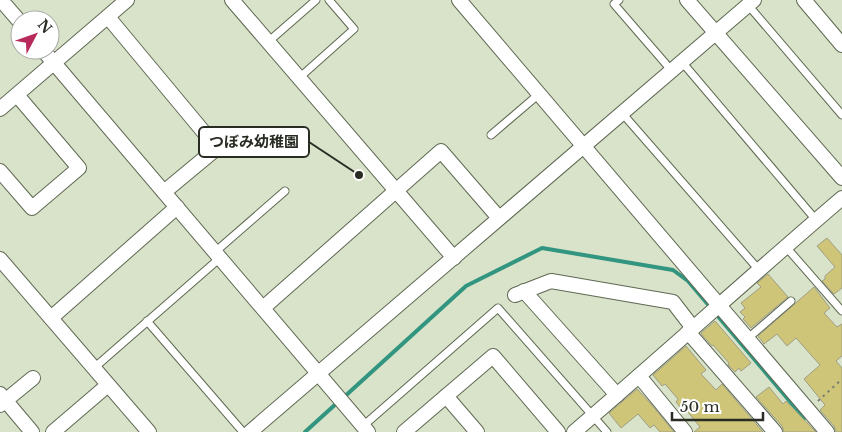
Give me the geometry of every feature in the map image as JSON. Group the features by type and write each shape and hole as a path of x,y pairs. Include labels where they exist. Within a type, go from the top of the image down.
{"street":[{"path":"1,0 10,10"},
{"path":"0,109 128,0"},
{"path":"232,0 454,258"},
{"path":"459,0 584,146 714,308 747,339 827,432"},
{"path":"687,0 842,178"},
{"path":"804,0 842,45"},
{"path":"250,432 751,3"},
{"path":"108,17 217,148 164,192"},
{"path":"52,60 366,429"},
{"path":"0,172 32,208 79,168 16,95"},
{"path":"263,308 441,151 500,218"},
{"path":"574,432 842,198"},
{"path":"51,318 177,207"},
{"path":"0,259 149,432"},
{"path":"617,396 520,293 551,281 673,302 690,330 775,432"},
{"path":"404,432 493,356 558,432"},
{"path":"639,376 685,432"},
{"path":"32,432 2,400 33,378"},
{"path":"53,432 108,385"},
{"path":"446,396 477,432"}],"lane":[{"path":"268,42 316,0"},
{"path":"299,78 354,29 329,0"},
{"path":"619,0 614,4 677,66 816,220"},
{"path":"751,3 842,115"},
{"path":"491,135 539,94"},
{"path":"622,113 759,270"},
{"path":"94,368 147,321 285,191"},
{"path":"786,247 842,311"},
{"path":"747,339 791,301"},
{"path":"366,429 498,308 607,432"},
{"path":"147,321 243,432"}],"path":[{"path":"808,410 842,379"}],"building":[{"path":"827,238 842,255 842,288 834,294 822,281 835,267 817,246"},
{"path":"768,274 788,297 751,328 740,312 745,308 741,303 761,287 757,283"},
{"path":"814,287 830,308 824,313 837,327 842,324 842,356 836,361 842,368 842,432 836,432 834,426 820,410 825,405 804,379 820,365 796,338 787,346 777,334 764,344 758,336"},
{"path":"715,321 751,363 741,371 739,368 735,372 701,333"},
{"path":"686,346 706,370 701,374 716,390 722,384 763,432 694,432 700,427 687,411 685,413 676,402 678,399 665,384 662,386 653,375"},
{"path":"769,387 783,404 786,401 816,432 784,432 782,426 756,397"},
{"path":"637,389 674,432 660,432 654,425 650,428 638,414 621,428 609,413"}],"waterway":[{"path":"343,398 466,286 542,248 673,270 688,281 711,308"},
{"path":"716,314 804,418 797,432"},
{"path":"305,432 338,402"}],"place":[{"name":"つぼみ幼稚園","path":"359,175"}]}
